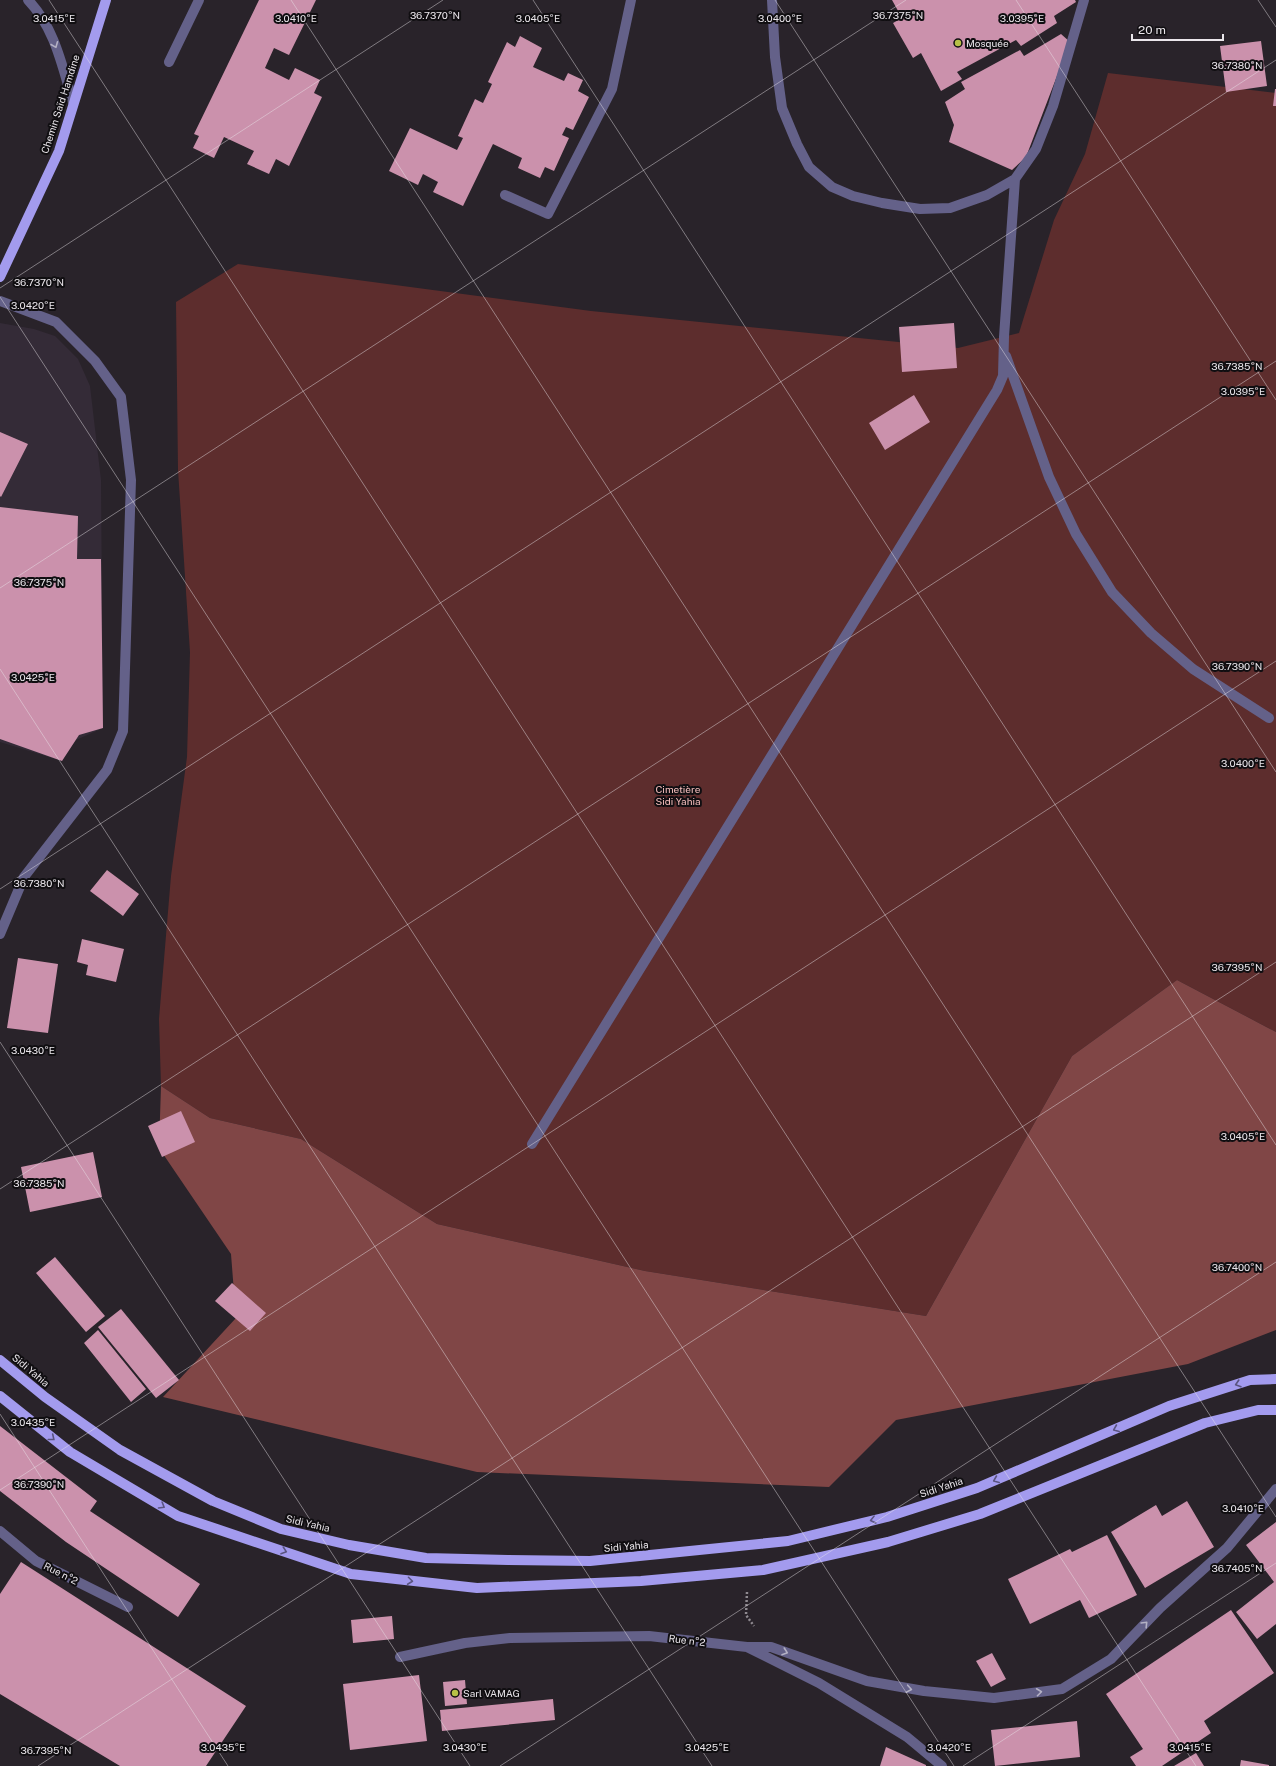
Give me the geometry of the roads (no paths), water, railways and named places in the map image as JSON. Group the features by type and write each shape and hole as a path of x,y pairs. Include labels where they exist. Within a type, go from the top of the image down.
{"main road":[{"name":"Chemin Saïd Hamdine","path":"0,277 59,151 106,0"},
{"name":"Sidi Yahia","path":"0,1360 45,1398 120,1450 214,1501 281,1529 349,1545 426,1558 508,1560 590,1561 788,1541 887,1517 977,1488 1169,1406 1250,1380 1276,1379"},
{"path":"0,1396 70,1452 178,1516 351,1574 477,1588 641,1581 763,1570 888,1542 980,1514 1205,1423 1258,1410 1276,1410"}],"street":[{"path":"28,0 38,10 48,28 58,52 73,102"},
{"path":"169,62 199,0"},
{"path":"505,195 548,214 612,89 631,0"},
{"path":"772,0 775,57 782,108 797,144 809,167 832,187 853,196 882,204 920,209 950,208 987,195 1015,178 1036,149 1053,106 1084,0"},
{"path":"532,1144 994,396 1003,376 1015,178"},
{"path":"0,301 56,322 95,361 104,373 121,397 131,480 123,731 107,770 24,877 0,934"},
{"path":"1004,349 1049,477 1076,534 1112,592 1151,633 1193,669 1269,718"},
{"path":"747,1647 771,1647 867,1681 924,1691 994,1698 1062,1689 1111,1659 1160,1608 1227,1548 1276,1488"},
{"name":"Rue n°2","path":"0,1531 36,1561 128,1607"},
{"name":"Rue n°2","path":"400,1657 465,1643 510,1638 649,1636 747,1647 819,1683 907,1737 942,1766"}],"place":[{"name":"Mosquée","path":"958,43"},
{"name":"Sarl VAMAG","path":"455,1693"}],"park label":[{"name":"Cimetière Sidi Yahia","path":"678,794"}]}
